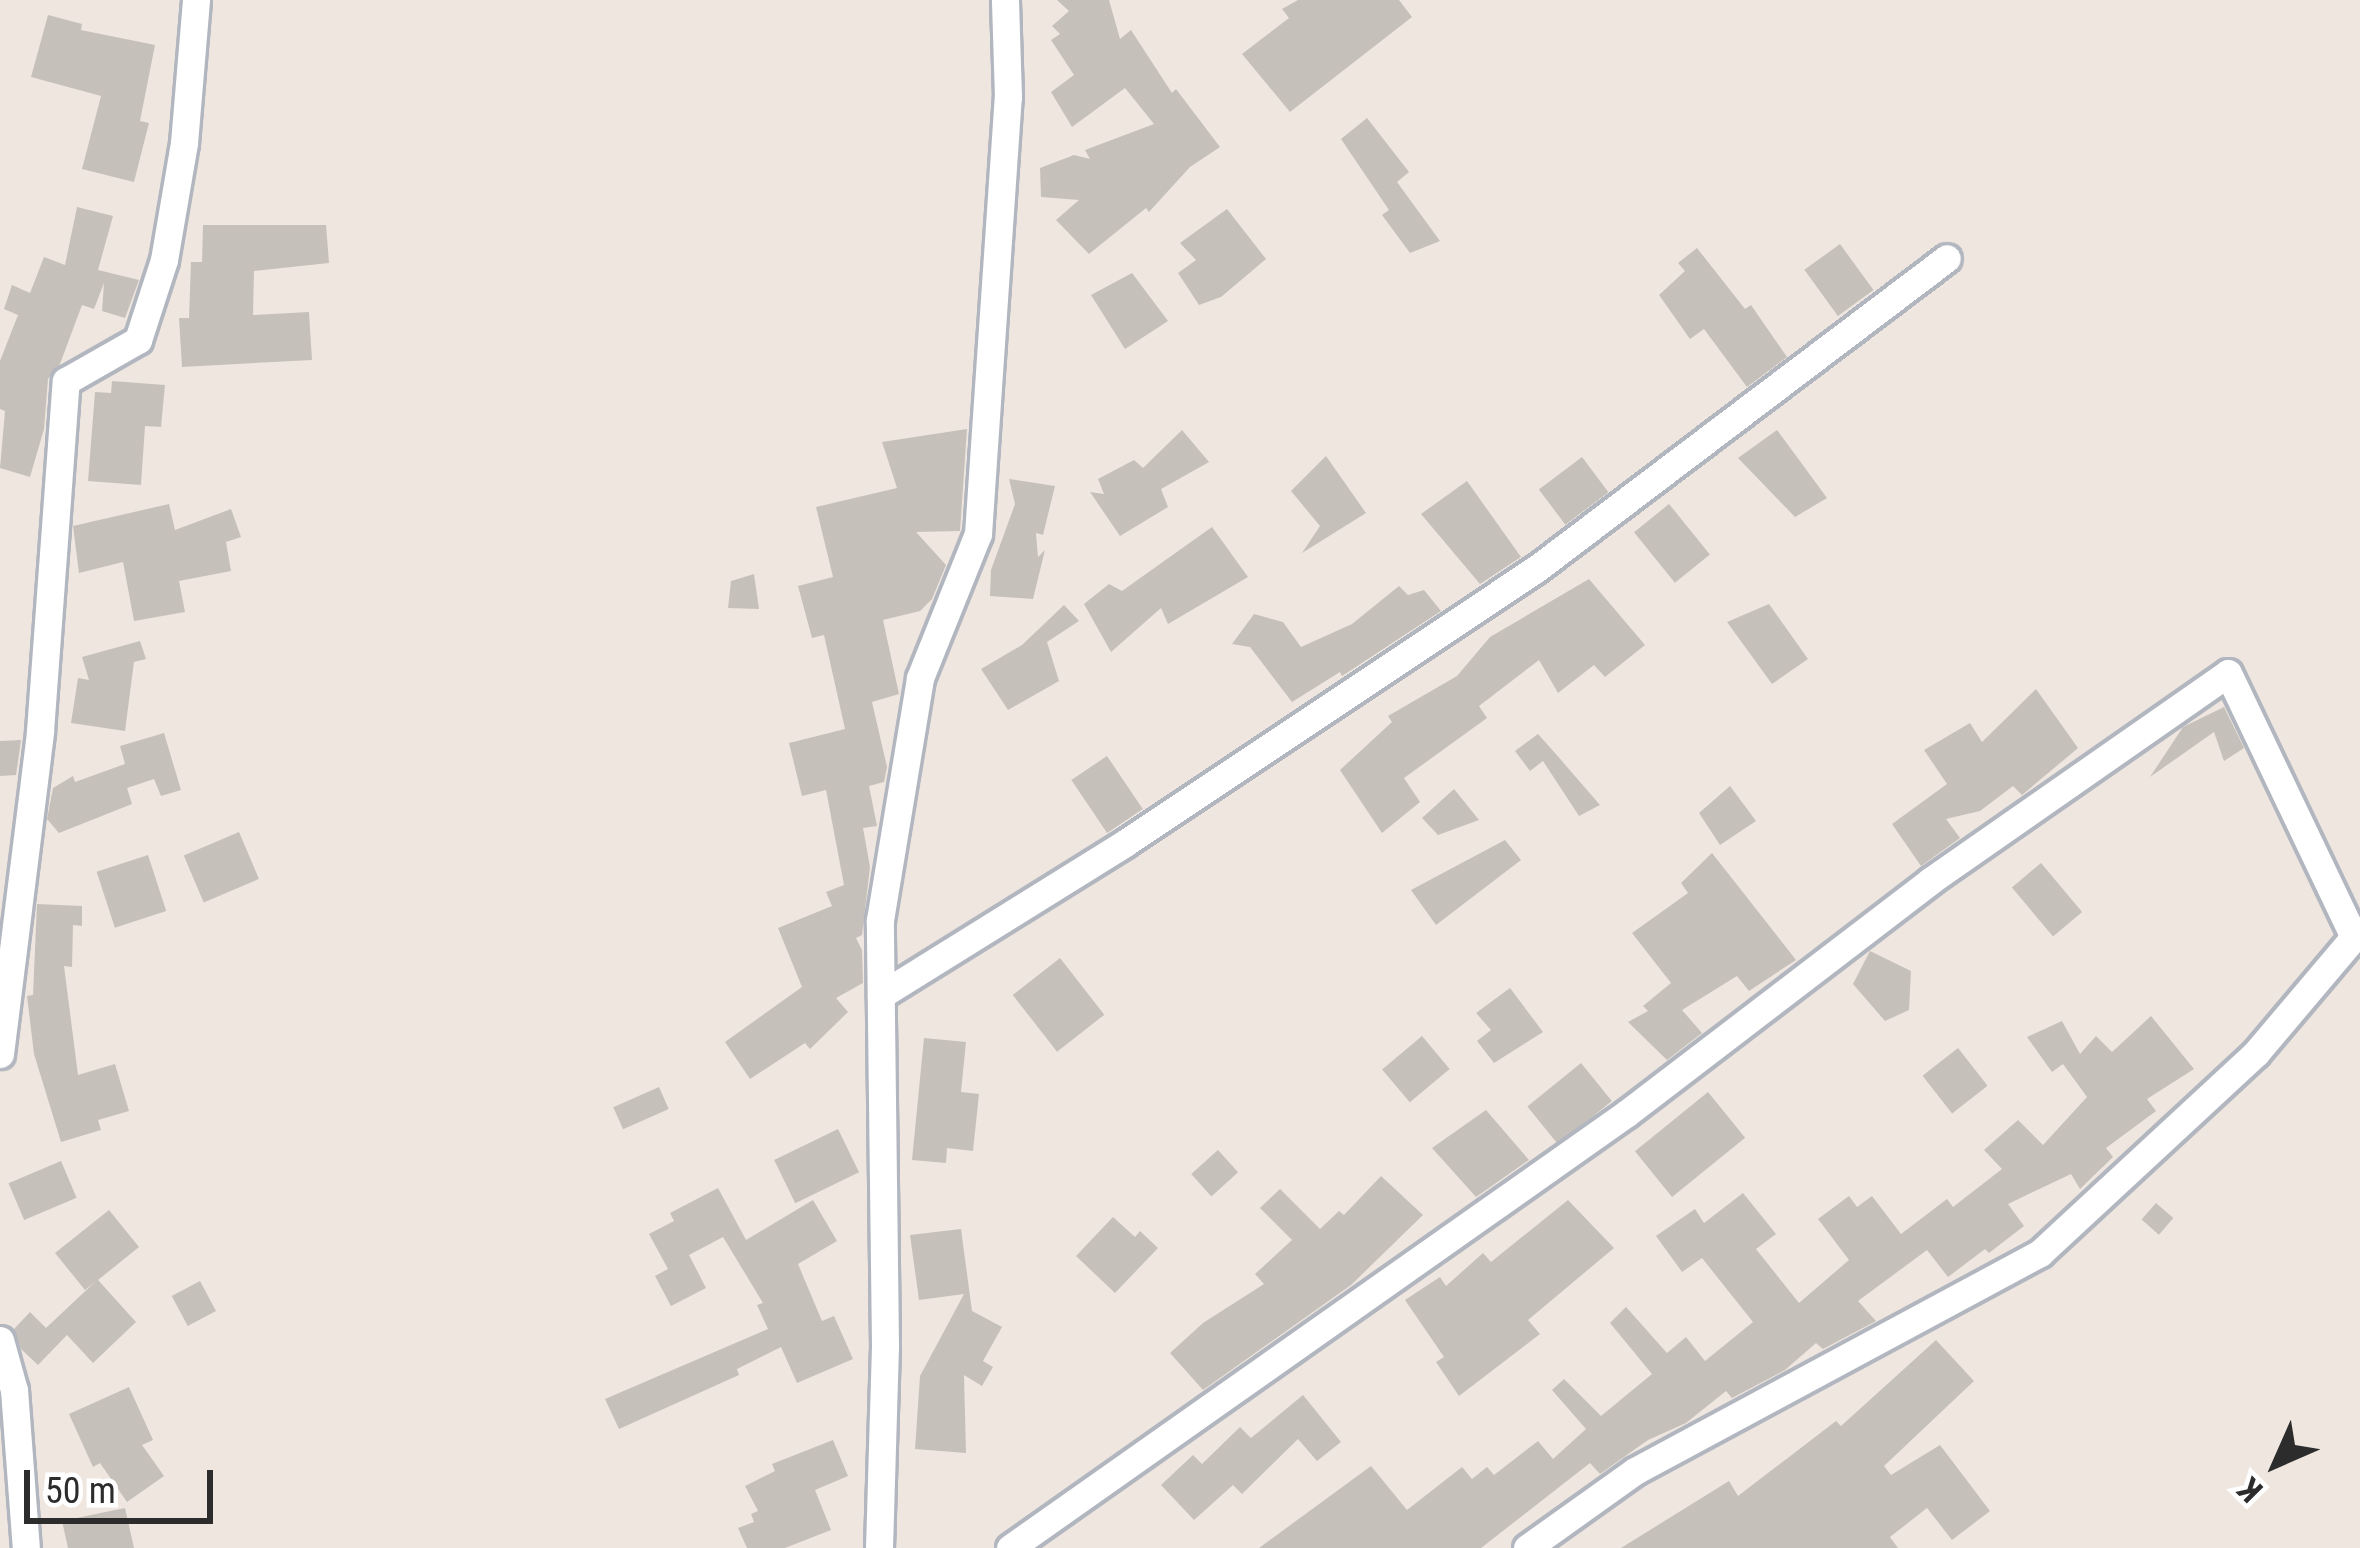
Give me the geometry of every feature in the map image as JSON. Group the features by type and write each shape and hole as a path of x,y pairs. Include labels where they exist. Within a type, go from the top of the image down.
{"street":[{"path":"0,1054 40,731 66,381 138,340 164,260 180,166 196,0"},
{"path":"879,1548 885,1346 880,920 920,678 978,534 1008,97 1005,0"},
{"path":"881,995 1125,843 1536,569 1946,258"},
{"path":"1010,1548 1627,1113 1930,881 2228,673 2357,933 2256,1053 2040,1253 1635,1471 1527,1548"},
{"path":"0,1340 14,1390 26,1548"}],"building":[{"path":"1057,0 1109,0 1120,39 1131,30 1172,93 1176,89 1220,147 1190,167 1149,212 1146,208 1089,254 1056,220 1079,200 1041,197 1040,168 1074,155 1090,159 1085,150 1154,124 1125,88 1072,127 1051,92 1074,75 1051,40 1060,34 1052,26 1069,11"},
{"path":"1298,0 1399,0 1412,17 1290,112 1242,54 1289,18 1282,9"},
{"path":"48,15 82,24 81,30 155,45 140,121 149,123 134,182 82,169 101,96 31,77"},
{"path":"1367,118 1409,172 1397,182 1440,241 1410,253 1382,215 1389,210 1341,139"},
{"path":"77,207 113,216 98,270 139,280 125,318 102,311 104,283 94,309 82,305 60,364 48,379 44,429 30,477 0,468 5,411 0,409 0,361 18,315 4,309 12,285 30,293 44,257 65,265"},
{"path":"1227,209 1266,259 1221,297 1199,305 1178,273 1196,260 1180,243"},
{"path":"203,225 326,225 329,263 254,271 253,315 309,312 312,360 182,367 179,318 189,318 191,262 202,262"},
{"path":"1840,244 1874,290 1838,316 1804,270"},
{"path":"1697,248 1745,309 1751,305 1787,357 1747,387 1704,329 1690,339 1659,295 1685,271 1678,263"},
{"path":"1132,273 1168,321 1125,349 1091,295"},
{"path":"112,381 165,385 161,427 145,426 141,485 88,481 95,392 111,393"},
{"path":"967,429 960,531 916,532 946,565 932,599 920,611 883,620 899,694 872,702 887,767 884,782 869,786 877,826 863,828 870,867 862,935 856,938 862,950 863,983 836,998 848,1012 810,1049 805,1043 750,1079 725,1042 802,987 778,928 832,906 826,892 844,885 826,790 802,796 789,743 845,729 824,635 812,638 798,586 833,577 816,507 897,488 882,442"},
{"path":"1182,430 1209,462 1161,489 1168,507 1120,536 1090,492 1104,494 1098,479 1134,460 1143,468"},
{"path":"1777,430 1827,498 1795,517 1738,458"},
{"path":"1326,456 1366,513 1302,553 1320,526 1291,491"},
{"path":"1582,457 1608,492 1565,525 1539,489"},
{"path":"1009,479 1055,486 1043,535 1036,533 1038,557 1045,550 1033,599 990,596 991,570 1015,504"},
{"path":"1467,481 1521,557 1480,584 1421,514"},
{"path":"169,504 175,530 231,509 241,537 226,542 231,571 179,581 185,612 134,621 123,562 79,573 73,526"},
{"path":"1669,504 1710,555 1675,583 1634,532"},
{"path":"1212,527 1248,577 1168,624 1161,608 1111,652 1084,604 1109,584 1122,591"},
{"path":"754,574 759,609 728,608 731,581"},
{"path":"1589,579 1645,645 1605,677 1594,665 1558,693 1539,660 1479,706 1487,718 1404,778 1420,802 1382,833 1340,770 1392,722 1388,716 1457,676 1490,637"},
{"path":"1399,586 1408,595 1424,590 1441,611 1342,676 1340,672 1292,702 1250,647 1232,644 1254,614 1283,622 1301,647 1352,624"},
{"path":"1769,604 1808,659 1772,684 1727,622"},
{"path":"1064,605 1079,621 1047,642 1059,681 1008,710 981,669 1022,645"},
{"path":"140,641 146,659 134,662 125,731 71,723 78,678 89,680 82,657"},
{"path":"2036,689 2078,748 2022,795 2013,786 1980,811 1946,819 1960,838 1921,866 1892,824 1947,784 1924,750 1970,723 1982,742"},
{"path":"2224,707 2244,748 2224,761 2214,732 2150,777 2183,727"},
{"path":"164,733 181,790 161,796 154,779 127,788 132,804 59,833 47,819 53,788 73,776 75,782 125,764 120,746"},
{"path":"1538,734 1600,805 1579,816 1543,761 1530,771 1515,751"},
{"path":"21,740 16,775 0,776 0,741"},
{"path":"1107,756 1143,809 1107,833 1071,780"},
{"path":"1730,786 1756,821 1720,845 1699,813"},
{"path":"1454,789 1479,820 1438,835 1422,818"},
{"path":"239,832 259,879 204,902 184,855"},
{"path":"1505,840 1521,860 1436,925 1411,890"},
{"path":"1712,853 1796,960 1749,991 1737,976 1682,1010 1702,1033 1667,1060 1628,1022 1648,1011 1643,1006 1671,983 1632,933 1688,893 1681,883"},
{"path":"148,855 166,911 115,928 97,872"},
{"path":"2041,863 2082,912 2053,936 2012,887"},
{"path":"37,904 82,906 82,926 73,925 72,967 64,966 78,1075 115,1064 129,1111 98,1120 101,1130 61,1142 34,1054 27,996 33,995"},
{"path":"1870,951 1911,971 1909,1010 1885,1021 1853,984"},
{"path":"1060,958 1104,1015 1057,1052 1013,995"},
{"path":"1510,988 1543,1032 1494,1063 1477,1041 1491,1030 1476,1013"},
{"path":"2151,1016 2194,1069 2147,1099 2156,1111 2106,1148 2113,1157 2080,1189 2071,1174 2008,1204 2024,1226 1989,1253 1985,1249 1948,1277 1927,1250 1858,1301 1876,1321 1823,1349 1816,1343 1785,1370 1732,1398 1726,1391 1686,1423 1648,1440 1600,1474 1590,1463 1481,1548 1259,1548 1371,1466 1407,1510 1462,1467 1472,1479 1487,1467 1494,1475 1538,1441 1553,1459 1586,1429 1552,1390 1564,1379 1601,1416 1652,1374 1610,1323 1626,1307 1667,1353 1686,1337 1705,1361 1753,1322 1702,1258 1682,1272 1656,1236 1695,1209 1704,1223 1743,1193 1776,1234 1756,1249 1799,1303 1849,1260 1818,1219 1849,1196 1857,1207 1872,1196 1901,1234 1947,1199 1953,1207 2002,1169 1984,1150 2018,1120 2043,1145 2087,1097 2063,1064 2052,1072 2027,1037 2062,1021 2080,1054 2096,1036 2112,1052"},
{"path":"1422,1036 1450,1069 1410,1102 1382,1069"},
{"path":"924,1038 966,1042 961,1092 979,1094 973,1151 947,1148 946,1163 912,1160"},
{"path":"1958,1048 1988,1086 1952,1114 1923,1076"},
{"path":"1581,1063 1612,1101 1558,1145 1527,1106"},
{"path":"659,1087 669,1109 623,1129 613,1107"},
{"path":"1708,1092 1745,1138 1672,1197 1635,1151"},
{"path":"1486,1110 1529,1160 1476,1197 1432,1148"},
{"path":"838,1129 859,1172 795,1203 774,1160"},
{"path":"1218,1150 1238,1172 1211,1196 1191,1174"},
{"path":"61,1161 77,1198 24,1220 9,1183"},
{"path":"1381,1176 1423,1215 1351,1285 1203,1390 1170,1353 1203,1323 1264,1284 1255,1274 1292,1240 1260,1208 1280,1189 1320,1229 1339,1211 1344,1215"},
{"path":"718,1188 746,1240 813,1200 837,1241 798,1264 822,1321 834,1316 853,1359 797,1383 781,1347 737,1369 739,1375 619,1429 605,1399 768,1329 757,1305 763,1303 723,1237 689,1255 706,1288 671,1306 655,1276 668,1269 649,1234 674,1221 670,1213"},
{"path":"1568,1200 1614,1248 1528,1320 1540,1334 1459,1396 1436,1362 1444,1357 1405,1300 1440,1277 1446,1286 1483,1253 1491,1262"},
{"path":"2156,1203 2173,1218 2159,1235 2142,1220"},
{"path":"109,1210 139,1247 98,1280 136,1322 93,1363 67,1335 38,1365 21,1349 14,1329 30,1312 46,1328 96,1281 85,1290 55,1253"},
{"path":"1113,1217 1135,1237 1140,1231 1158,1248 1115,1293 1076,1256"},
{"path":"961,1229 972,1311 1002,1327 983,1361 993,1367 982,1386 964,1375 966,1453 915,1449 920,1376 964,1294 919,1300 910,1235"},
{"path":"200,1281 216,1311 188,1326 172,1296"},
{"path":"1936,1340 1974,1381 1884,1466 1891,1475 1940,1445 1990,1511 1952,1540 1927,1508 1890,1537 1898,1548 1621,1548 1729,1481 1738,1496 1836,1421 1841,1426"},
{"path":"129,1387 153,1440 142,1445 164,1476 127,1502 100,1463 93,1467 69,1414"},
{"path":"1303,1395 1341,1442 1317,1461 1298,1439 1242,1494 1233,1485 1194,1520 1161,1485 1193,1455 1202,1464 1240,1427 1251,1438"},
{"path":"833,1440 848,1476 815,1490 831,1530 785,1548 747,1548 738,1528 754,1522 751,1514 758,1511 745,1486 775,1471 772,1464"},
{"path":"125,1508 134,1548 68,1548 62,1521"}]}
